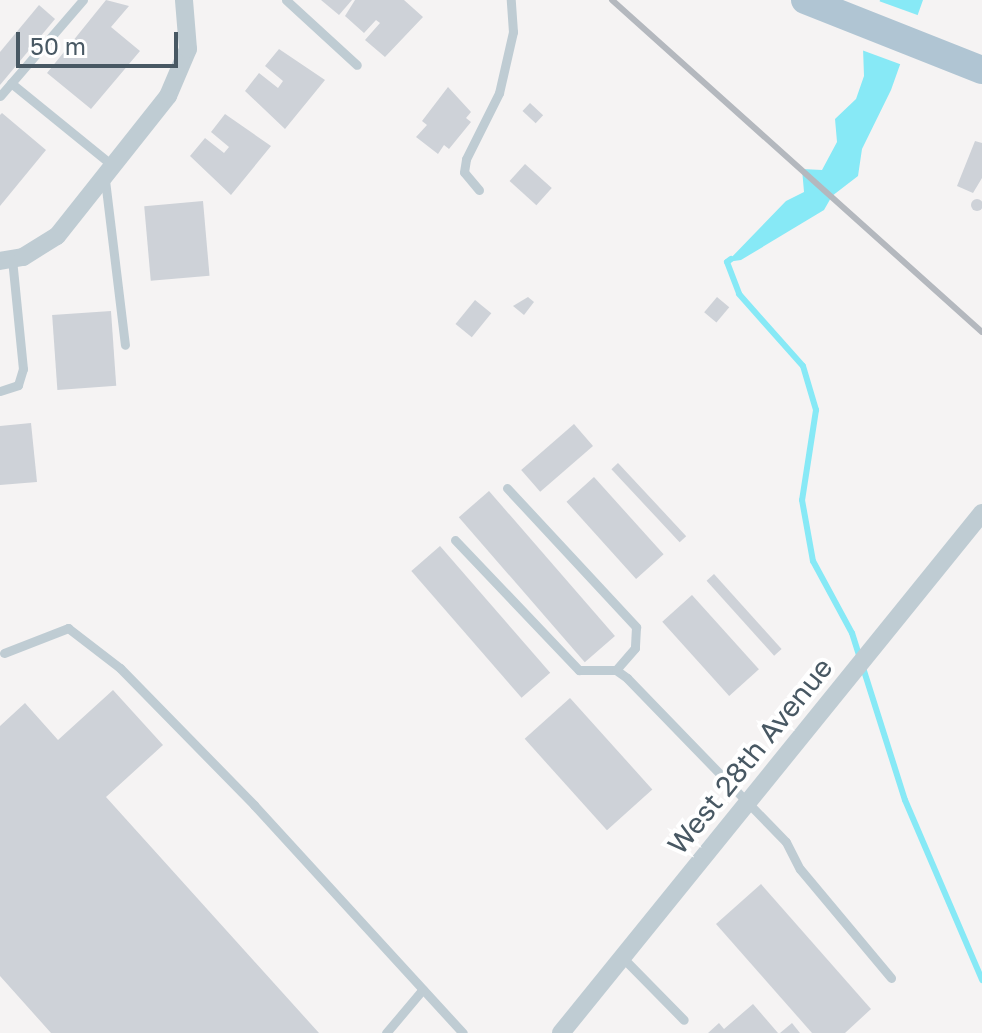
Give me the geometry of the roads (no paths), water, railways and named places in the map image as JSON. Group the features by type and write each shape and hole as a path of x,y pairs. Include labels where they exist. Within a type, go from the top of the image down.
{"main road":[{"path":"805,0 982,70"}],"street":[{"path":"6,260 41,249 57,236 181,74 189,32 184,0"},
{"name":"West 28th Avenue","path":"561,1033 982,513"}],"lane":[{"path":"0,96 83,0"},
{"path":"286,0 357,65"},
{"path":"479,190 464,172 466,159 499,93 513,32 511,0"},
{"path":"11,83 109,171 125,345"},
{"path":"0,391 18,385 23,369 6,260"},
{"path":"507,488 636,627 635,648 616,670"},
{"path":"455,540 579,670 616,670 786,842 800,869 891,978"},
{"path":"4,653 68,628 120,668 463,1033"},
{"path":"622,957 684,1020"},
{"path":"386,1033 423,989"}],"water":[{"path":"880,0 923,0 891,90 862,149 858,176 832,196 824,210 741,260 727,262 786,201 804,192 802,169 822,170 837,142 835,119 856,99 864,76 863,48"}],"waterway":[{"path":"731,259 727,262 739,294 803,366 816,410 802,500 813,561 852,633 905,800 982,980"}],"railway":[{"path":"612,0 982,332"}]}
